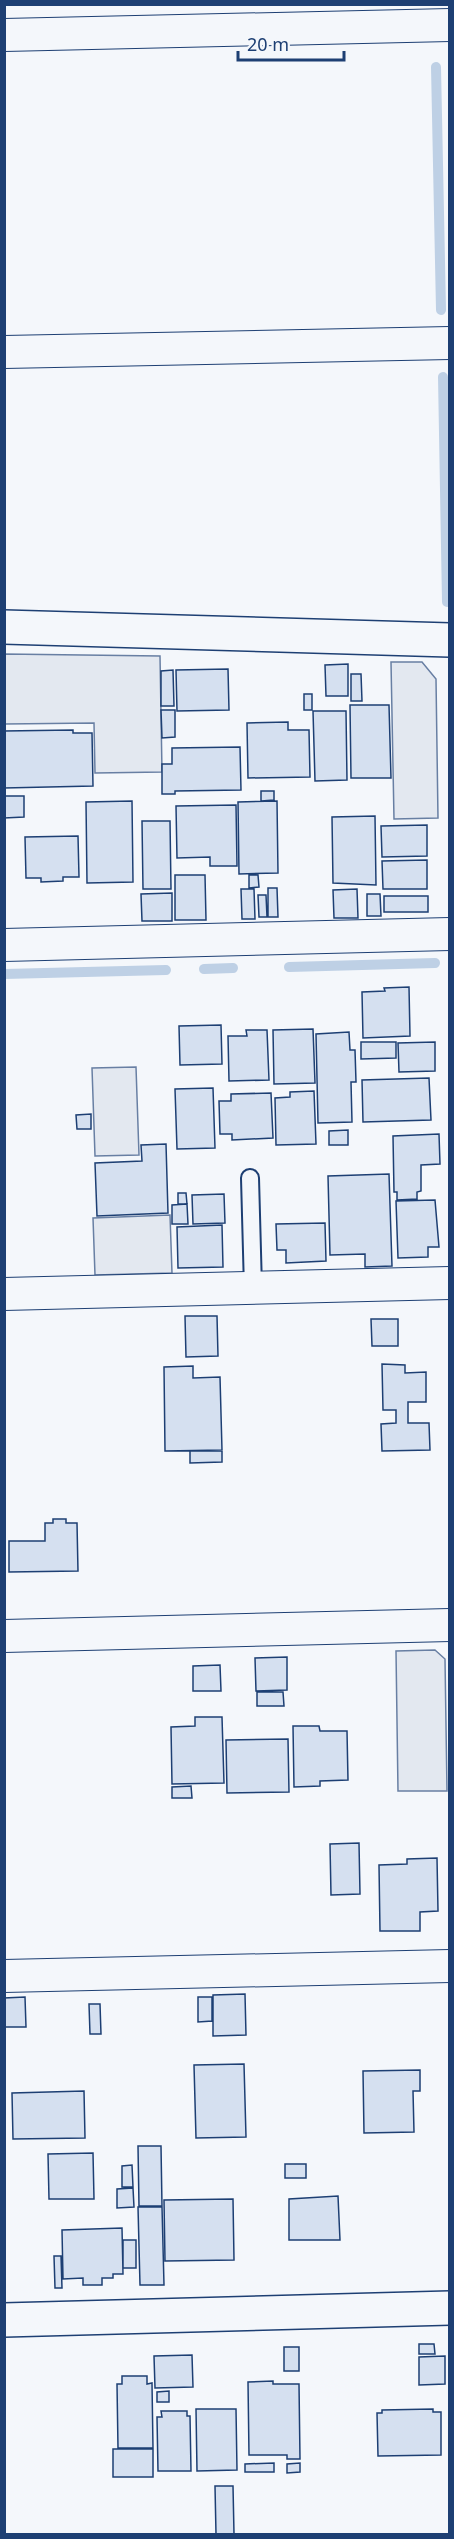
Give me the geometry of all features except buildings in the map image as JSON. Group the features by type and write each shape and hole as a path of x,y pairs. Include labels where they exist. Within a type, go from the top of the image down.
{"street":[{"path":"4,35 450,25"},
{"path":"4,352 450,343"},
{"path":"4,627 450,640"},
{"path":"4,945 450,934"},
{"path":"4,1294 450,1283"},
{"path":"4,1636 450,1625"},
{"path":"4,1976 450,1966"},
{"path":"4,2320 450,2308"}],"lane":[{"path":"250,1178 253,1288"}],"shaded area":[{"path":"4,654 160,656 162,772 95,773 94,723 5,724"},
{"path":"391,662 422,662 436,679 438,818 394,819"},
{"path":"136,1067 139,1155 95,1156 92,1068"},
{"path":"170,1215 172,1273 95,1275 93,1218"},
{"path":"435,1650 445,1659 447,1791 398,1791 396,1651"}],"waterway":[{"path":"436,67 441,310"},
{"path":"443,377 447,602"},
{"path":"289,967 435,963"},
{"path":"204,969 233,968"},
{"path":"4,974 166,970"}]}
